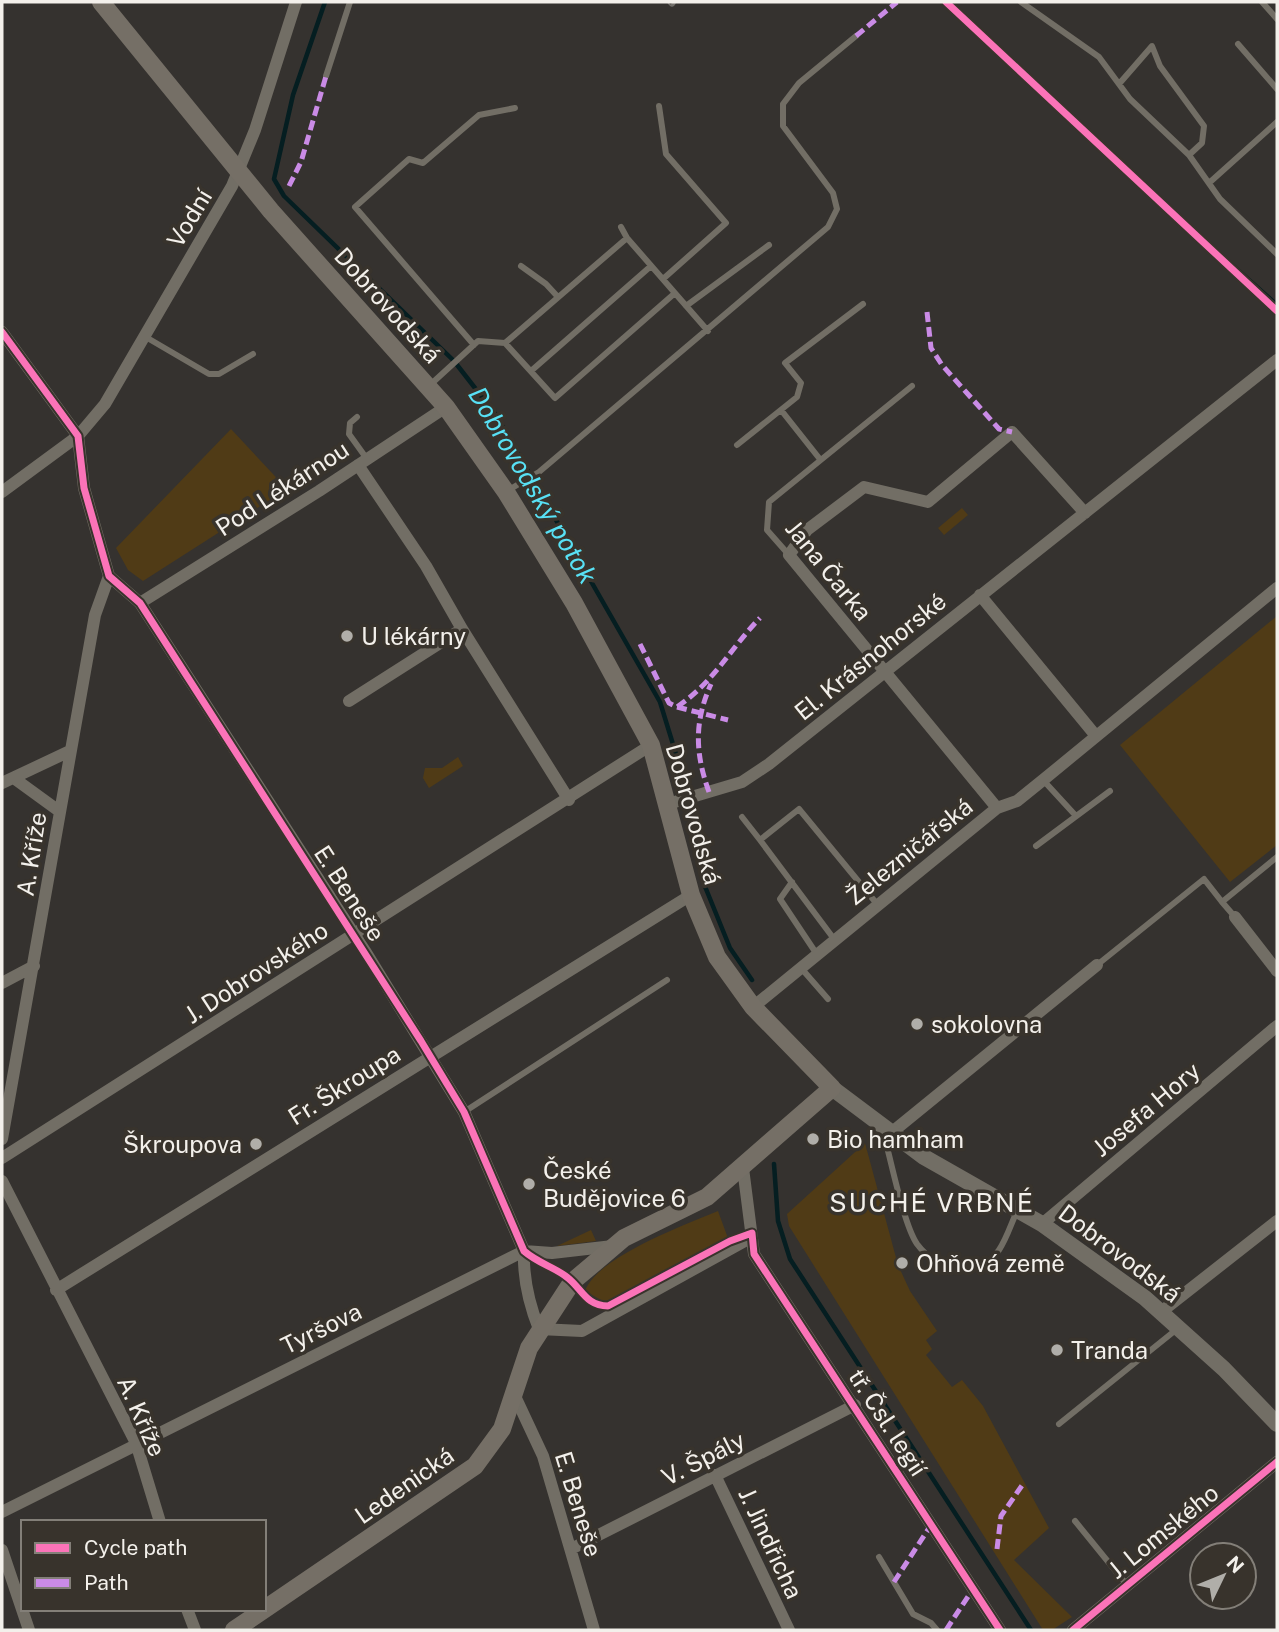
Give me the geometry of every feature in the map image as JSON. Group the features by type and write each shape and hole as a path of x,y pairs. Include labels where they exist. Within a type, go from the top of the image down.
{"main road":[{"name":"Dobrovodská","path":"101,2 340,289 446,407 506,492 574,603 651,746 674,802 691,895 717,957 753,1007 832,1088"},
{"name":"Ledenická","path":"266,1608 466,1474 497,1439 524,1360 539,1329 572,1282 613,1247 645,1227 701,1201 743,1168 832,1088"},
{"name":"Ledenická","path":"234,1630 262,1611"}],"street":[{"name":"Vodní","path":"2,492 78,436 101,410 232,186 255,130 296,2"},
{"path":"2,332 78,436 84,488 109,576"},
{"name":"El. Krásnohorské","path":"674,802 741,782 769,764 1277,360"},
{"name":"Pod Lékárnou","path":"140,603 446,407"},
{"path":"789,555 807,530 864,487 928,502 1012,432 1084,513"},
{"path":"362,462 569,800"},
{"name":"Jana Čarka","path":"789,555 997,808"},
{"name":"E. Beneše","path":"109,576 140,603 354,934 464,1112 524,1251 523,1270 531,1310 539,1329"},
{"name":"A. Kříže","path":"2,1139 95,615 109,576"},
{"name":"Železničářská","path":"753,1007 997,808 1017,801 1277,588"},
{"path":"980,595 1096,736"},
{"path":"349,701 462,629"},
{"name":"J. Dobrovského","path":"2,1158 651,746"},
{"path":"8,781 70,751"},
{"path":"8,781 59,811"},
{"name":"Fr. Škroupa","path":"56,1290 691,895"},
{"path":"1235,917 1277,971"},
{"path":"891,1133 1097,965"},
{"path":"2,982 34,966"},
{"name":"Josefa Hory","path":"1042,1224 1277,1026"},
{"name":"Dobrovodská","path":"832,1088 924,1157 1042,1224 1161,1312 1277,1424"},
{"name":"tř. Čsl. legií","path":"743,1168 754,1254 1000,1630"},
{"name":"A. Kříže","path":"2,1181 135,1443 159,1520"},
{"path":"1161,1312 1277,1221"},
{"path":"539,1329 582,1331 752,1237"},
{"name":"Ledenická","path":"524,1251 552,1253 613,1247"},
{"name":"Tyršova","path":"2,1512 135,1443 524,1251"},
{"name":"E. Beneše","path":"514,1394 543,1457 593,1630"},
{"name":"V. Špály","path":"571,1549 855,1405"},
{"name":"J. Lomského","path":"1073,1630 1277,1462"},
{"name":"J. Jindřicha","path":"715,1475 789,1630"},
{"path":"2,1550 21,1606"},
{"path":"23,1611 29,1630"},
{"path":"188,1611 195,1630"}],"lane":[{"path":"326,76 350,2"},
{"path":"1021,2 1099,57 1119,84 1189,155 1220,199 1277,254"},
{"path":"1262,2 1277,19"},
{"path":"506,492 539,472 828,227 837,209 833,193 783,126 783,104 799,83 856,36"},
{"path":"1238,44 1277,89"},
{"path":"1119,84 1153,46 1160,66 1204,127 1202,143 1189,155"},
{"path":"659,106 666,154 726,223 663,279"},
{"path":"474,345 355,207 409,159 423,163 479,116 515,108"},
{"path":"1209,183 1277,122"},
{"path":"621,227 626,237 708,331"},
{"path":"505,343 626,237"},
{"path":"686,306 769,245"},
{"path":"521,266 558,297"},
{"path":"531,371 651,266"},
{"path":"428,387 478,341 505,343 555,398 675,293"},
{"path":"737,445 797,397 801,383 785,363 863,304"},
{"path":"144,336 209,374 219,374 253,354"},
{"name":"Jana Čarka","path":"789,555 767,530 769,502 819,458 912,386"},
{"path":"782,410 819,458"},
{"path":"357,416 349,423 349,434 362,462"},
{"path":"1043,780 1076,816"},
{"path":"1036,846 1110,791"},
{"path":"760,840 799,809 877,904"},
{"path":"742,817 834,939"},
{"path":"1222,902 1277,856"},
{"path":"1097,965 1204,879 1235,917"},
{"path":"792,883 780,899 816,953"},
{"path":"800,967 828,999"},
{"path":"464,1112 667,980"},
{"path":"891,1133 887,1147 915,1242 934,1263 961,1270 981,1266 998,1252 1017,1211"},
{"path":"1059,1424 1179,1328"},
{"path":"1075,1521 1128,1585"},
{"path":"879,1557 913,1614 931,1623 937,1630"}],"shaded area":[{"path":"231,429 287,489 143,581 128,570 116,548"},
{"path":"962,508 968,515 944,535 938,528"},
{"path":"1277,616 1277,845 1230,882 1120,745"},
{"path":"458,757 463,766 429,788 423,778 425,768 442,768"},
{"path":"865,1143 898,1265 910,1291 937,1331 926,1340 932,1349 926,1355 952,1387 962,1380 983,1406 1049,1528 1014,1560 1072,1617 1052,1630 1043,1630 789,1226 787,1214"},
{"path":"718,1211 729,1241 608,1304 585,1291 593,1278 624,1254"},
{"path":"591,1230 596,1241 557,1246"}],"waterway":[{"name":"Dobrovodský potok","path":"325,2 293,95 274,179 284,196 454,361 496,415 660,702 688,793 704,884 730,948 752,980"},
{"path":"1232,265 1277,305"},
{"name":"Dobrovodský potok","path":"774,1164 778,1221 790,1259 1031,1630"}],"marked path":[{"path":"856,36 897,2"},
{"path":"289,186 301,162 326,76"},
{"path":"927,312 931,348 942,365 999,429 1012,432"},
{"path":"640,644 669,703 677,707 702,687 760,618"},
{"path":"709,792 701,764 698,738 705,698 711,684"},
{"path":"677,707 728,720"},
{"path":"997,1549 1001,1516 1023,1484"},
{"path":"894,1582 931,1525"},
{"path":"946,1630 973,1589"}],"cycle path":[{"path":"946,2 1277,311"},
{"path":"2,332 78,436 84,488 109,576 140,603 421,1041 464,1112 524,1251 563,1274 589,1300 608,1306 730,1241 752,1233 754,1254 1000,1630"},
{"path":"1073,1630 1277,1462"}],"place":[{"name":"U lékárny","path":"347,636"},
{"name":"sokolovna","path":"917,1024"},
{"name":"Bio hamham","path":"813,1139"},
{"name":"Škroupova","path":"256,1144"},
{"name":"České Budějovice 6","path":"529,1184"},
{"name":"Ohňová země","path":"902,1263"},
{"name":"Tranda","path":"1057,1350"}],"district":[{"name":"SUCHÉ VRBNÉ","path":"932,1202"}]}
